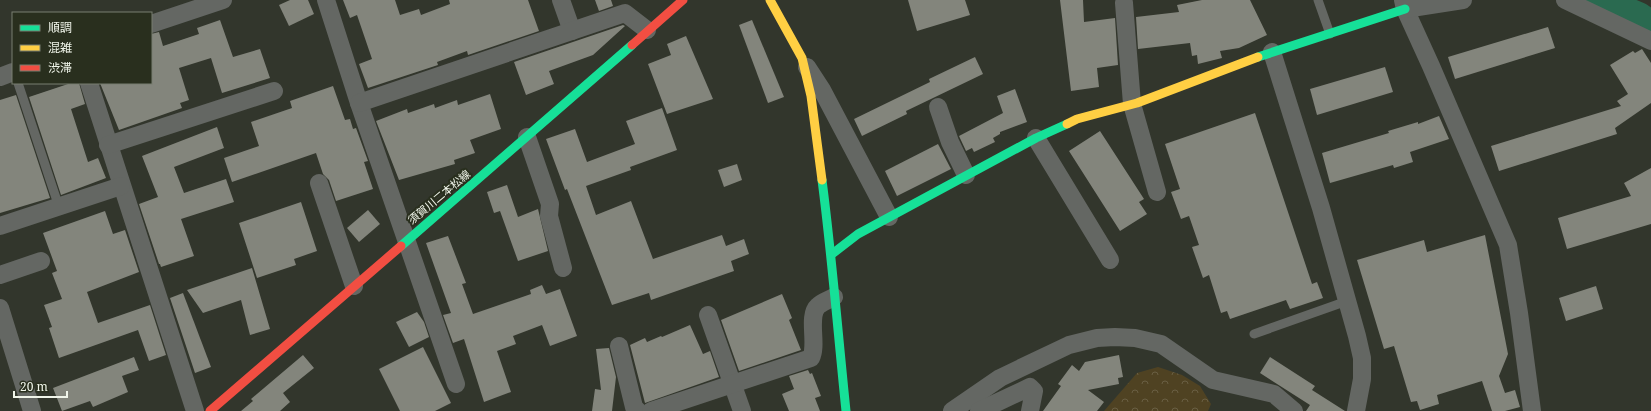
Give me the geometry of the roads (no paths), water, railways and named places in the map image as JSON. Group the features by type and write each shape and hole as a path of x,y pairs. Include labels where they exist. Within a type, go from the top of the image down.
{"street":[{"path":"152,24 223,0"},
{"path":"326,0 359,103 456,384"},
{"path":"561,0 572,31"},
{"name":"須賀川二本松線","path":"210,411 406,240 528,137 647,30 683,0"},
{"path":"770,0 802,58 822,90 889,217"},
{"path":"832,254 858,234 1036,138 1077,119 1132,104 1272,52 1330,34 1404,5 1463,0"},
{"path":"1565,0 1651,41"},
{"path":"1124,3 1132,104 1157,192"},
{"path":"1404,5 1508,245 1532,411"},
{"path":"359,103 625,13 647,30"},
{"path":"1272,52 1321,208 1362,358 1362,379 1356,411"},
{"path":"802,58 812,96 816,125 832,254 834,296 846,411"},
{"path":"0,77 12,72"},
{"path":"89,84 121,186 195,411"},
{"path":"108,145 274,91"},
{"path":"938,108 950,142 966,175"},
{"path":"528,137 550,204 549,216 563,268"},
{"path":"1036,138 1110,260"},
{"path":"319,183 354,286"},
{"path":"0,226 121,186"},
{"path":"0,275 41,261"},
{"path":"650,411 733,385 811,358 814,351 813,314 817,307 834,296"},
{"path":"0,308 32,411"},
{"path":"708,315 742,411"},
{"path":"952,411 1000,378 1063,348 1097,338 1115,337 1135,338 1161,344 1185,359 1213,380 1274,394 1294,411"},
{"path":"619,346 634,407 638,411"},
{"path":"979,411 1030,387 1034,390 1030,411"}],"lane":[{"path":"1318,0 1330,34"},
{"path":"18,84 59,207"},
{"path":"1254,334 1347,301"}],"waterway":[{"path":"1596,0 1638,18 1651,27"}]}
